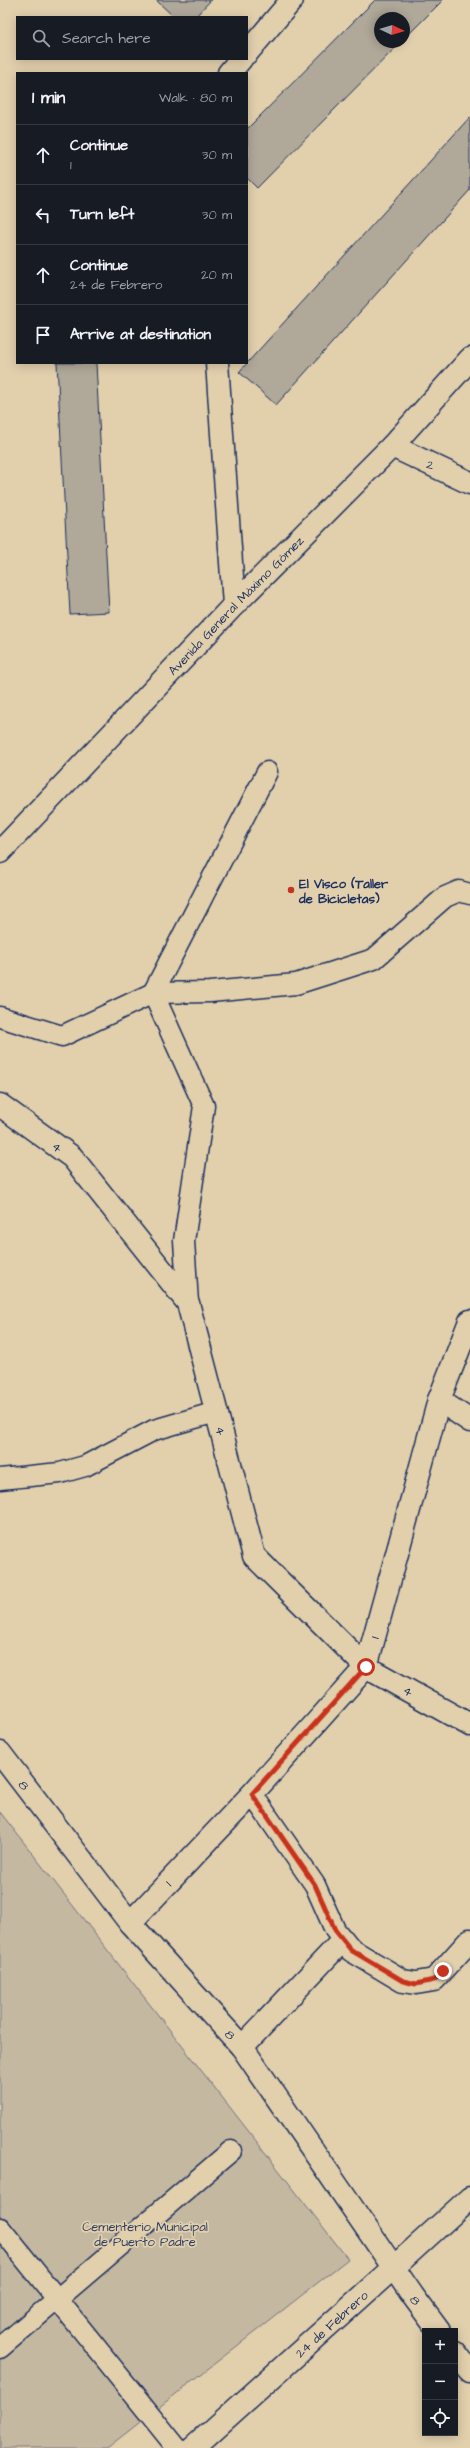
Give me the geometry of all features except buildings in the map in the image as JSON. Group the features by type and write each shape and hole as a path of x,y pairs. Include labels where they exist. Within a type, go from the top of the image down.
{"street":[{"path":"248,51 292,0"},
{"path":"230,72 240,60"},
{"name":"Avenida General Máximo Gómez","path":"0,852 234,606 392,446 470,358"},
{"path":"217,364 234,606"},
{"name":"2","path":"392,446 470,483"},
{"name":"4","path":"0,1105 72,1156 188,1303 254,1556 366,1667 470,1725"},
{"name":"1","path":"130,1923 252,1794 366,1667 439,1400 470,1322"},
{"path":"439,1400 470,1421"},
{"name":"8","path":"0,1753 130,1923 242,2047 437,2328"},
{"path":"242,2047 343,1940 351,1950 396,1978 416,1984 434,1980 470,1940"},
{"name":"24 de Febrero","path":"193,2448 470,2198"},
{"path":"458,2356 470,2372"}],"lane":[{"path":"153,993 267,772"},
{"path":"0,1017 62,1036 153,993 210,992 296,984 374,959 445,897 459,891 470,894"},
{"path":"153,993 204,1106 184,1241 188,1303"},
{"path":"0,1479 60,1473 85,1466 154,1430 216,1412"},
{"path":"252,1794 315,1885 335,1930 343,1940"},
{"path":"0,2348 231,2151"},
{"path":"0,2228 177,2448"}],"green space":[{"name":"Cementerio Municipal de Puerto Padre","path":"0,1812 348,2259 107,2448 0,2448"}],"place":[{"name":"El Visco (Taller de Bicicletas)","path":"291,890"}],"route":[{"path":"366,1667 252,1794 315,1885 335,1930 351,1950 403,1981 416,1984 434,1980 443,1971"}]}
